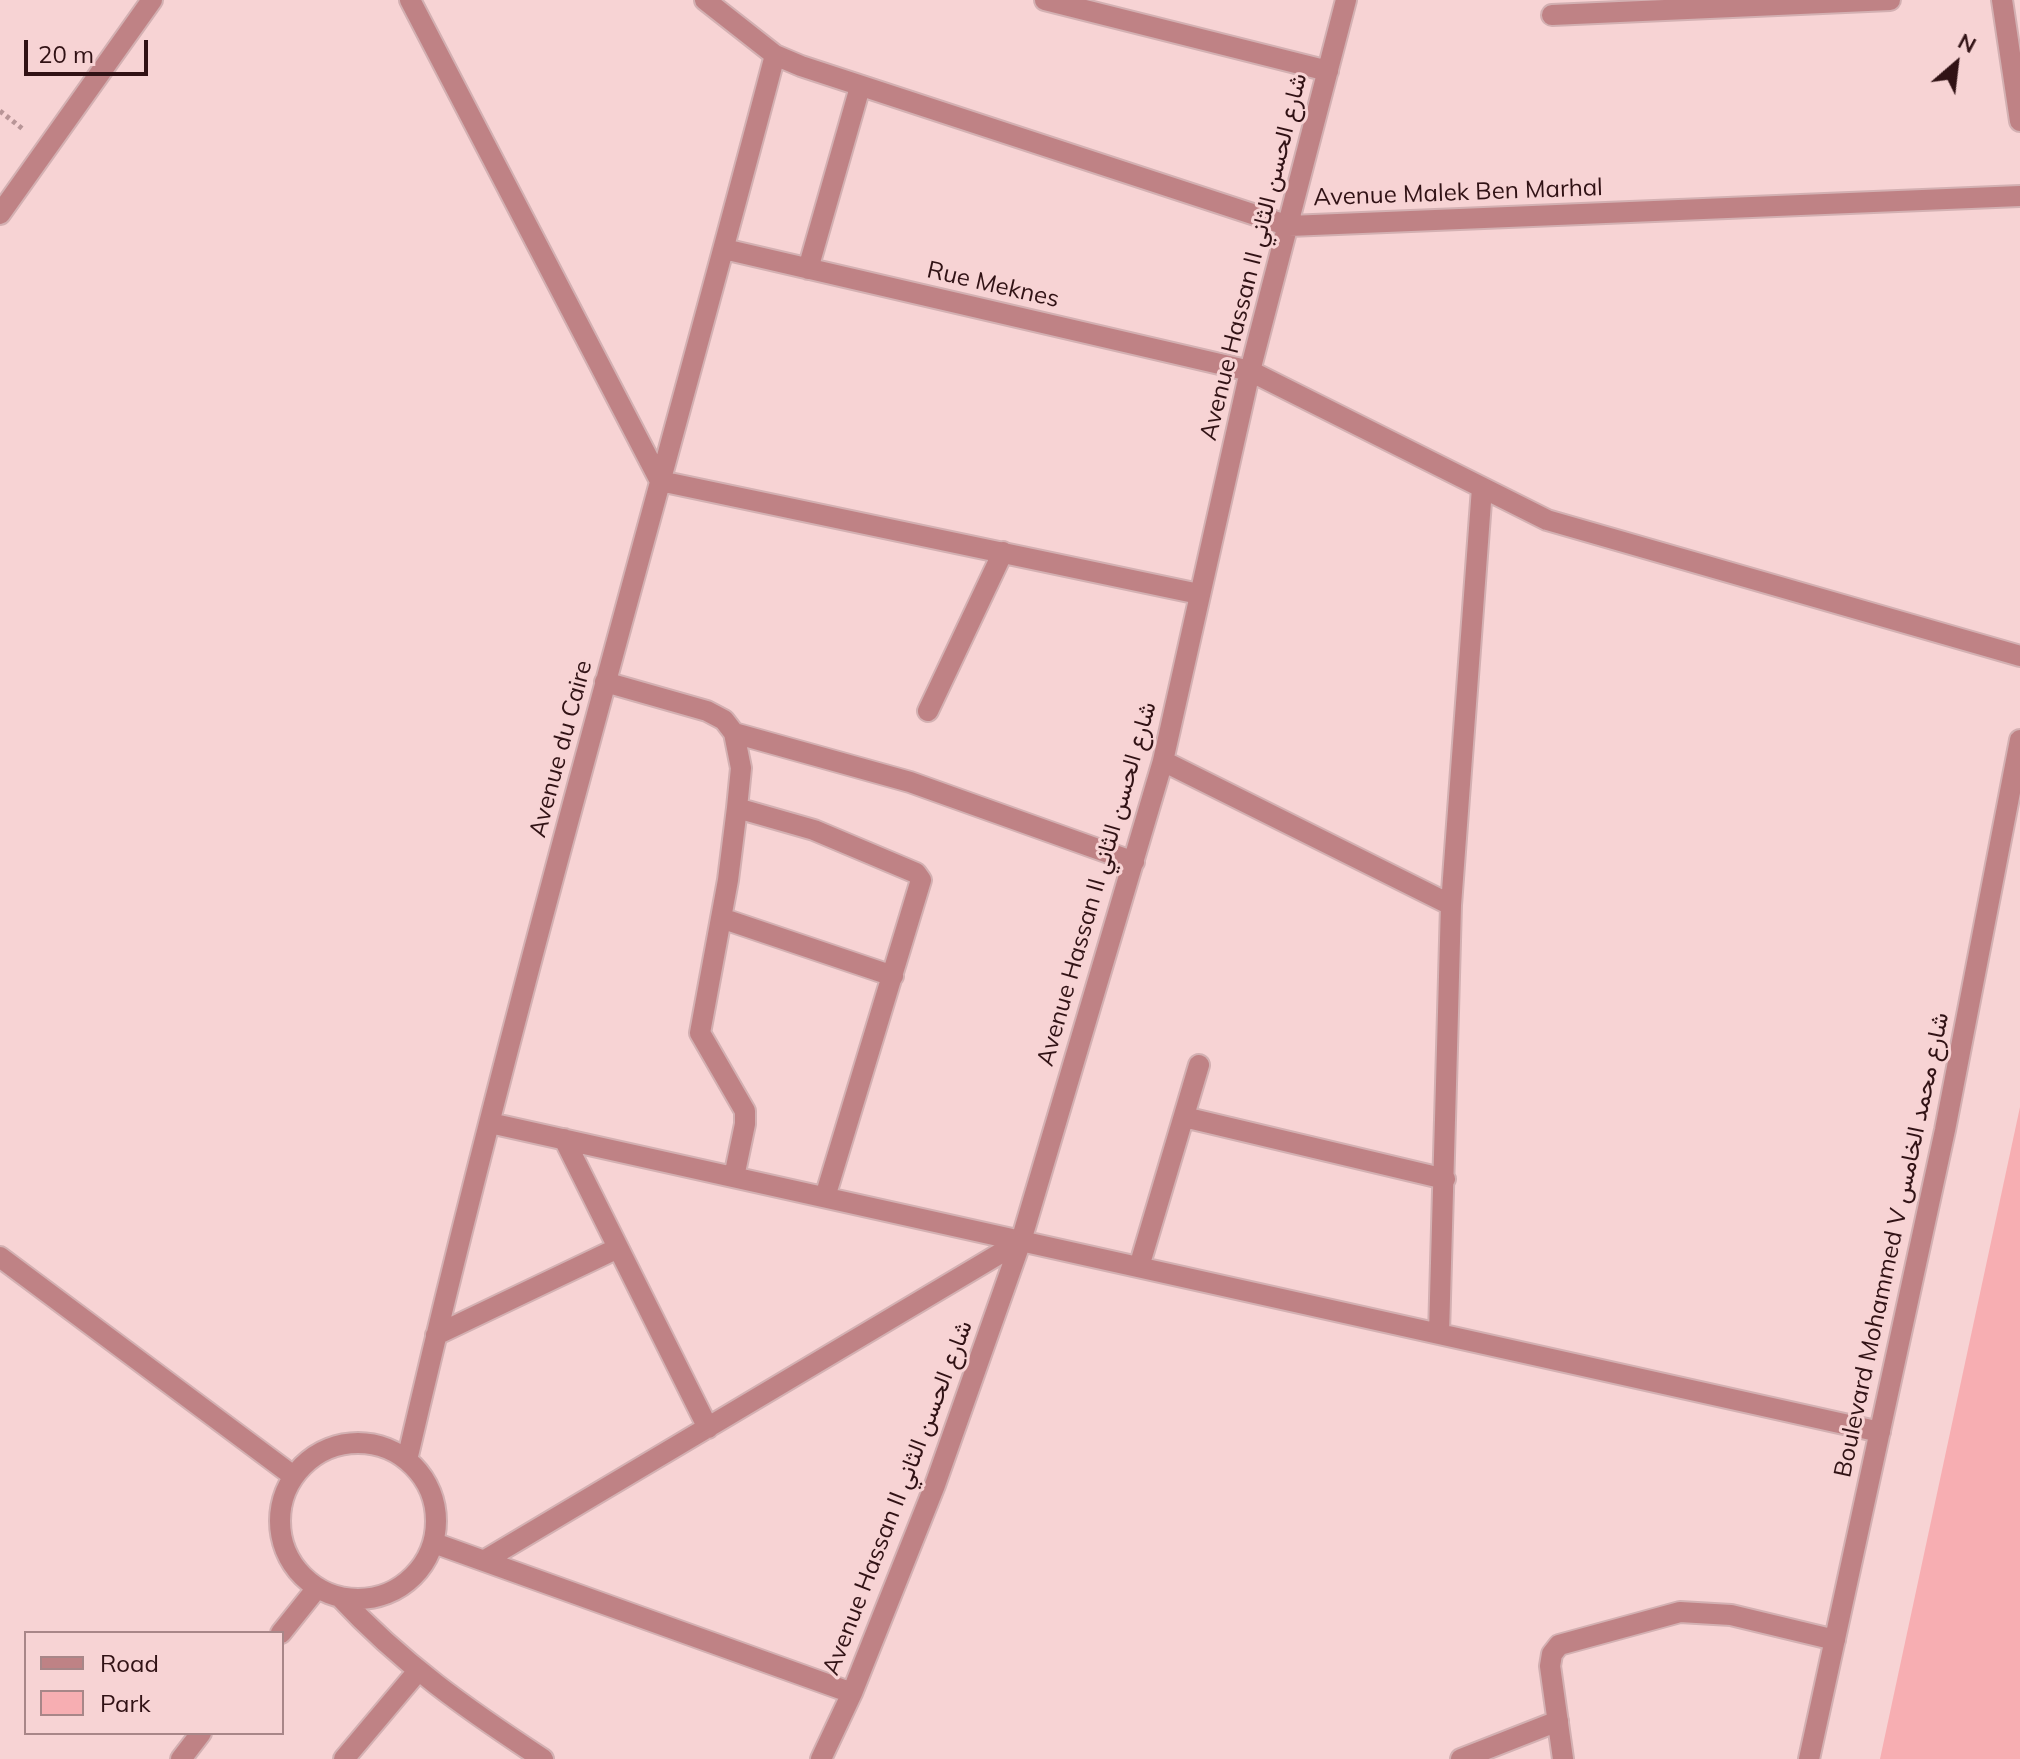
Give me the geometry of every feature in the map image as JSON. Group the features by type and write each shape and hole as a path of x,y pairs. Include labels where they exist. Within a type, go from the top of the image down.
{"street":[{"path":"410,0 660,481 1199,594"},
{"name":"Avenue Malek Ben Marhal","path":"705,0 775,55 860,87 1289,226 2020,196"},
{"path":"1045,0 1328,71"},
{"name":"Avenue Hassan II شارع الحسن الثاني","path":"825,1758 935,1485 1021,1241 1134,862 1163,761 1250,371 1346,0"},
{"path":"1552,15 1890,0"},
{"path":"2002,0 2015,56 2020,121"},
{"path":"0,214 150,1"},
{"name":"Avenue du Caire","path":"407,1460 436,1335 605,682 775,55"},
{"path":"808,269 860,87"},
{"name":"Rue Meknes","path":"724,249 1250,371 1547,520 2020,656"},
{"path":"1439,1334 1451,905 1482,488"},
{"path":"928,711 1003,552"},
{"path":"605,682 707,711 724,720 734,733 741,768 737,808 700,1033 745,1111 734,1177"},
{"path":"734,733 910,782 1134,862"},
{"name":"Boulevard Mohammed V شارع محمد الخامس","path":"1809,1759 1945,1130 2020,740"},
{"path":"1163,761 1451,905"},
{"path":"737,808 814,830 916,873 921,880 825,1197"},
{"path":"721,918 893,976"},
{"path":"1139,1267 1199,1065"},
{"path":"1184,1117 1445,1179"},
{"path":"490,1123 1880,1432"},
{"path":"564,1139 708,1428"},
{"path":"485,1560 1021,1241"},
{"path":"436,1335 618,1248"},
{"path":"0,1257 292,1475"},
{"path":"344,1443 366,1443 387,1448 407,1460 423,1476 434,1497 437,1520 434,1543 424,1564 408,1582 387,1594 364,1599 340,1597 317,1588 299,1572 286,1552 280,1529 281,1505 292,1475 322,1450 344,1443"},
{"path":"434,1543 852,1693"},
{"path":"283,1631 317,1588"},
{"path":"340,1597 377,1637 418,1671 467,1710 543,1759"},
{"path":"1563,1759 1550,1666 1552,1654 1559,1645 1680,1612 1731,1615 1835,1640"},
{"path":"344,1759 418,1671"},
{"path":"1461,1759 1558,1721"},
{"path":"181,1759 199,1735"}],"green space":[{"path":"2020,1107 2020,1759 1880,1759"}]}
